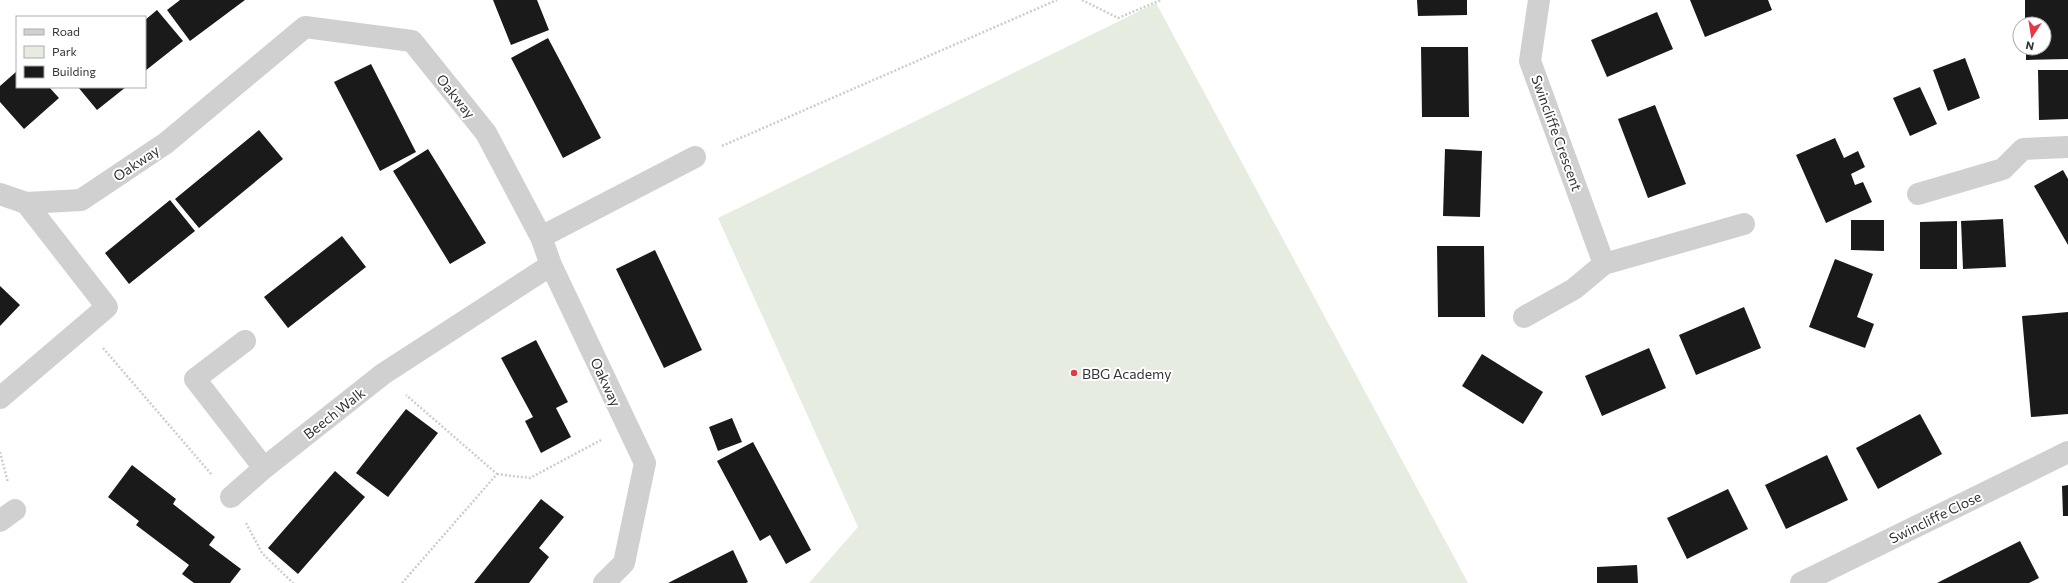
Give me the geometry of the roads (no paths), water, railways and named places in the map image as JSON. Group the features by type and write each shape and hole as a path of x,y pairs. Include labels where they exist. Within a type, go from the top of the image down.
{"street":[{"name":"Swincliffe Crescent","path":"1539,0 1530,61 1604,264"},
{"name":"Oakway","path":"0,194 26,203 81,200 166,143 305,27 412,41 486,133 541,237 552,265 645,463 624,563 604,583"},
{"path":"1918,194 2003,169 2023,149 2068,148"},
{"path":"541,237 696,157"},
{"path":"0,398 83,325 107,307 26,203"},
{"path":"1524,317 1574,289 1604,264 1744,224"},
{"name":"Beech Walk","path":"231,497 264,468 383,374 552,265"},
{"path":"244,341 195,379 264,468"},
{"name":"Swincliffe Close","path":"1801,583 2068,452"}],"place":[{"name":"BBG Academy","path":"1074,373"}]}
